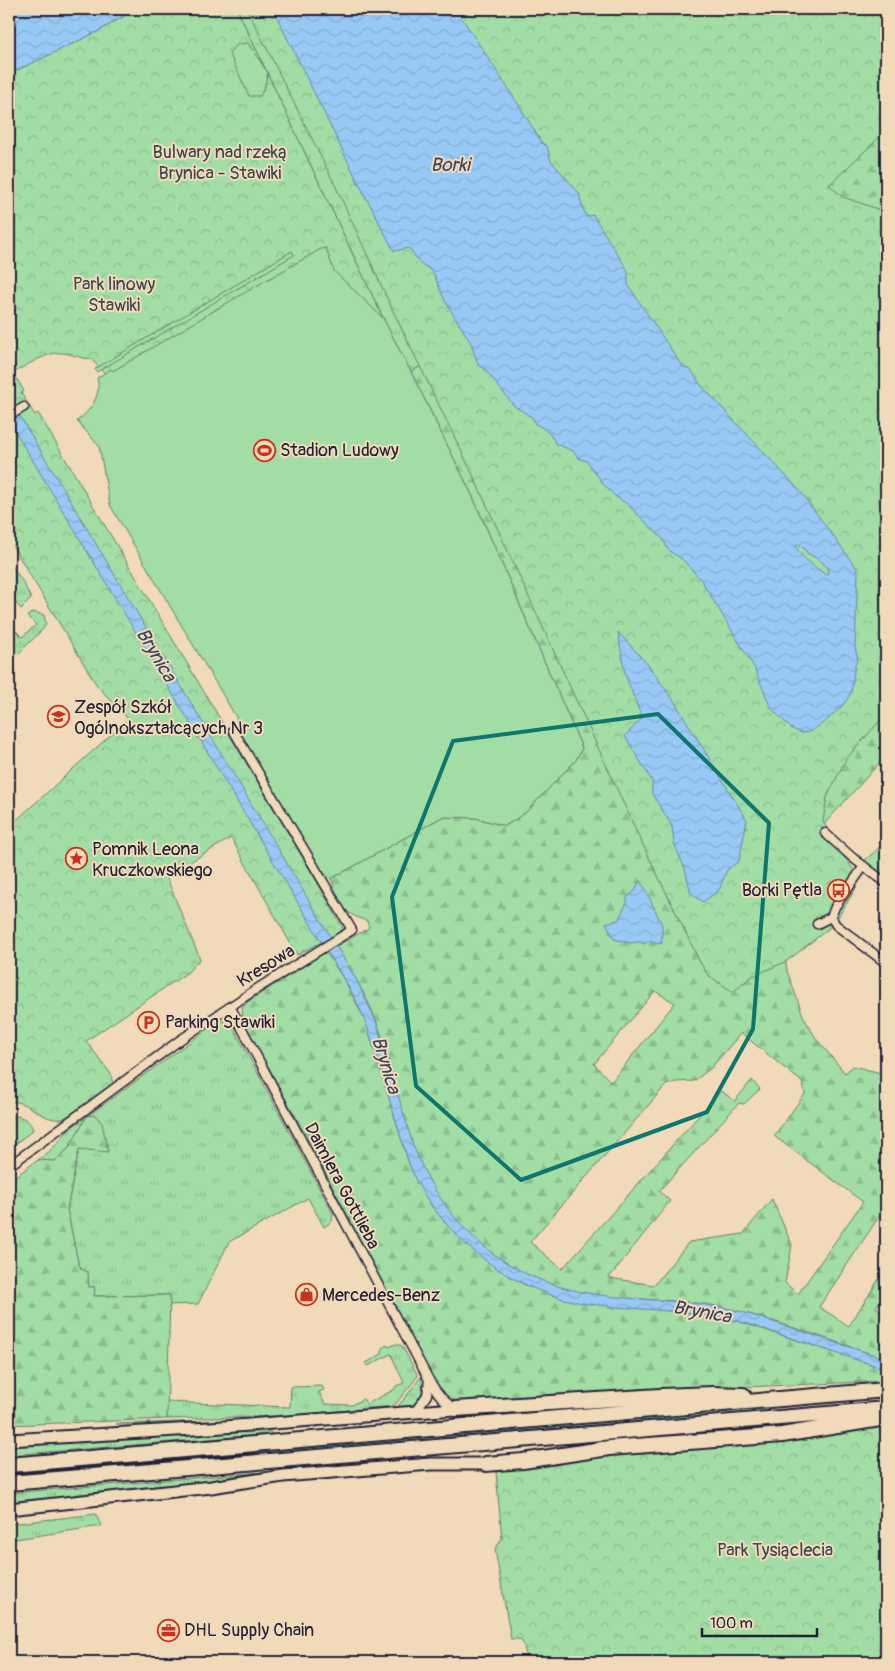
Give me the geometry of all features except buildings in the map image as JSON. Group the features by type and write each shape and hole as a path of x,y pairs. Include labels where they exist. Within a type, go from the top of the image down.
{"highway":[{"path":"9,1465 886,1390"},
{"path":"455,1409 556,1401 713,1394 799,1398"},
{"path":"9,1483 886,1409"},
{"path":"486,1464 627,1447 782,1435 886,1418"}],"main road":[{"path":"9,1440 210,1428 455,1409"},
{"path":"9,1509 211,1487 292,1475 432,1464 486,1464"}],"street":[{"path":"9,416 24,407"},
{"name":"Kresowa","path":"9,1166 180,1040 230,1006 352,930 232,730"},
{"path":"825,833 886,883"},
{"path":"864,866 835,907 832,917 836,925 886,963"},
{"path":"817,924 832,917"},
{"name":"Daimlera Gottlieba","path":"230,1006 429,1380 445,1402 455,1409"},
{"path":"415,1412 427,1396 429,1380"}],"highlighted area":[{"path":"658,714 769,823 753,1029 707,1112 521,1180 416,1086 392,897 453,741"}],"green space":[{"name":"Bulwary nad rzeką Brynica - Stawiki","path":"135,9 237,9 383,318 353,327 111,380 91,359 64,353 51,354 13,373 24,391 21,393 35,415 38,413 344,930 297,955 231,838 166,876 200,959 188,972 86,1041 111,1074 113,1085 63,1119 55,1119 42,1115 24,1104 9,1101 9,827 128,719 96,684 9,540 9,74 99,31"},
{"path":"237,9 273,9 447,351 411,372 383,318"},
{"path":"247,9 886,9 886,131 829,185 843,197 886,212 886,714 846,759 827,797 823,821 842,854 857,874 856,888 837,919 828,929 787,961 751,977 733,992 708,975 700,962 639,837 472,473 394,313 335,185"},
{"path":"886,9 886,762 883,759 817,832 784,947 787,971 804,1018 817,1040 845,1073 853,1066 885,1074 886,1072 886,1206 819,1307 849,1326 886,1268 886,1288 876,1308 886,1313 886,1359 784,1324 722,1307 689,1302 588,1294 563,1288 517,1269 475,1240 441,1202 419,1161 411,1142 376,1020 363,991 336,946 369,928 367,921 358,918 346,910 331,879 442,817 476,818 505,826 525,813 576,760 582,748 472,495 411,372 447,351 746,384","holes":["655,991 675,1003 611,1082 594,1064","741,1033 802,1082 805,1094 774,1136 863,1202 798,1294 785,1283 792,1245 772,1199 743,1234 689,1242 654,1285 609,1278 670,1201 659,1191 739,1103 744,1104 760,1089 752,1080 735,1101 721,1091 562,1269 530,1242 666,1085 676,1082 694,1081 711,1068"]},
{"path":"248,43 268,73 260,96 249,96 229,53 238,44"},
{"path":"326,248 334,271 383,318 411,372 472,495 582,748 576,760 525,813 505,826 476,818 442,817 331,879 322,871 241,735 236,717 110,505 99,446 77,421 94,403 98,391 97,378 111,369 113,371 232,300 321,249"},
{"path":"292,251 294,255 97,372 95,369"},
{"path":"9,562 23,582 31,599 21,609 15,602 9,608"},
{"path":"33,612 44,615 46,624 9,663 9,624 22,637 36,625 27,616"},
{"path":"886,842 886,877 864,861"},
{"path":"326,952 346,983 366,1022 409,1164 432,1207 454,1232 487,1261 523,1284 565,1299 734,1320 886,1369 886,1381 605,1393 458,1402 444,1395 432,1378 310,1143 241,1018 243,1017 242,1009 246,1003"},
{"path":"219,1021 227,1021 232,1025 321,1191 333,1214 332,1221 324,1227 308,1198 229,1242 198,1304 169,1305 170,1295 94,1296 94,1287 89,1287 78,1262 67,1209 79,1149 108,1151 87,1116"},
{"path":"95,1115 102,1123 108,1152 79,1149 67,1209 78,1262 81,1269 88,1272 89,1287 95,1287 94,1296 170,1295 167,1419 9,1425 9,1181 38,1160 55,1161 68,1149 87,1116"},
{"path":"16,1116 27,1120 33,1130 9,1149 9,1117"},
{"path":"87,1116 68,1149 55,1161 38,1160 51,1150 68,1130"},
{"path":"396,1344 402,1346 418,1376 394,1406 283,1416 167,1419 166,1402 290,1407 291,1387 322,1386 324,1390 319,1392 325,1404 352,1405 363,1399 367,1404 404,1383 391,1354 368,1366 366,1363 382,1354 382,1348 387,1345 388,1347"},
{"path":"421,1377 422,1391 418,1400 414,1404 396,1409"},
{"path":"766,1407 766,1413 9,1477 9,1471"},
{"path":"268,1419 211,1424 116,1424"},
{"name":"Park Tysiąclecia","path":"886,1423 886,1662 527,1662 524,1645 520,1639 511,1639 495,1549 502,1539 496,1472 593,1455"},
{"path":"210,1432 271,1432 271,1434 9,1455 9,1444"},
{"path":"275,1471 236,1479 9,1504 9,1493"},
{"path":"96,1514 101,1526 9,1540 9,1524"}],"water":[{"path":"9,9 135,9 99,31 9,74"},
{"name":"Borki","path":"273,9 456,9 542,143 547,146 551,161 579,193 587,217 593,215 628,271 628,285 682,366 691,370 700,384 800,491 858,570 855,648 858,659 855,664 851,693 844,704 825,722 809,732 802,733 792,729 771,708 754,667 701,580 682,559 668,550 663,539 626,503 616,497 604,485 587,461 580,459 573,451 556,444 542,427 535,424 533,418 514,406 484,368 478,365 471,343 445,301 433,272 420,263 409,248 394,251","holes":["797,545 804,548 807,553 820,560 828,568 828,573 825,574 809,562 796,547"]},
{"name":"Brynica","path":"9,398 357,981 376,1021 413,1145 441,1199 459,1222 480,1243 503,1261 529,1275 557,1286 604,1296 703,1304 736,1311 886,1359 886,1369 728,1319 704,1314 589,1304 562,1299 512,1278 490,1264 449,1228 432,1207 418,1184 408,1161 375,1049 355,998 9,421"},
{"path":"618,632 649,666 674,701 747,820 739,861 727,870 719,890 703,902 691,893 685,869 674,843 672,826 652,794 652,781 625,736 642,718 625,674"},
{"path":"639,881 645,888 662,925 662,943 657,944 650,940 645,944 639,942 630,943 614,939 606,923 618,920 627,903 627,897 635,891"}],"place":[{"name":"Stadion Ludowy","path":"264,450"},
{"name":"Zespół Szkół Ogólnokształcących Nr 3","path":"58,717"},
{"name":"Pomnik Leona Kruczkowskiego","path":"76,859"},
{"name":"Borki Pętla","path":"838,890"},
{"name":"Parking Stawiki","path":"149,1022"},
{"name":"Mercedes-Benz","path":"306,1295"},
{"name":"DHL Supply Chain","path":"168,1630"}],"park label":[{"name":"Park linowy Stawiki","path":"114,294"}]}
